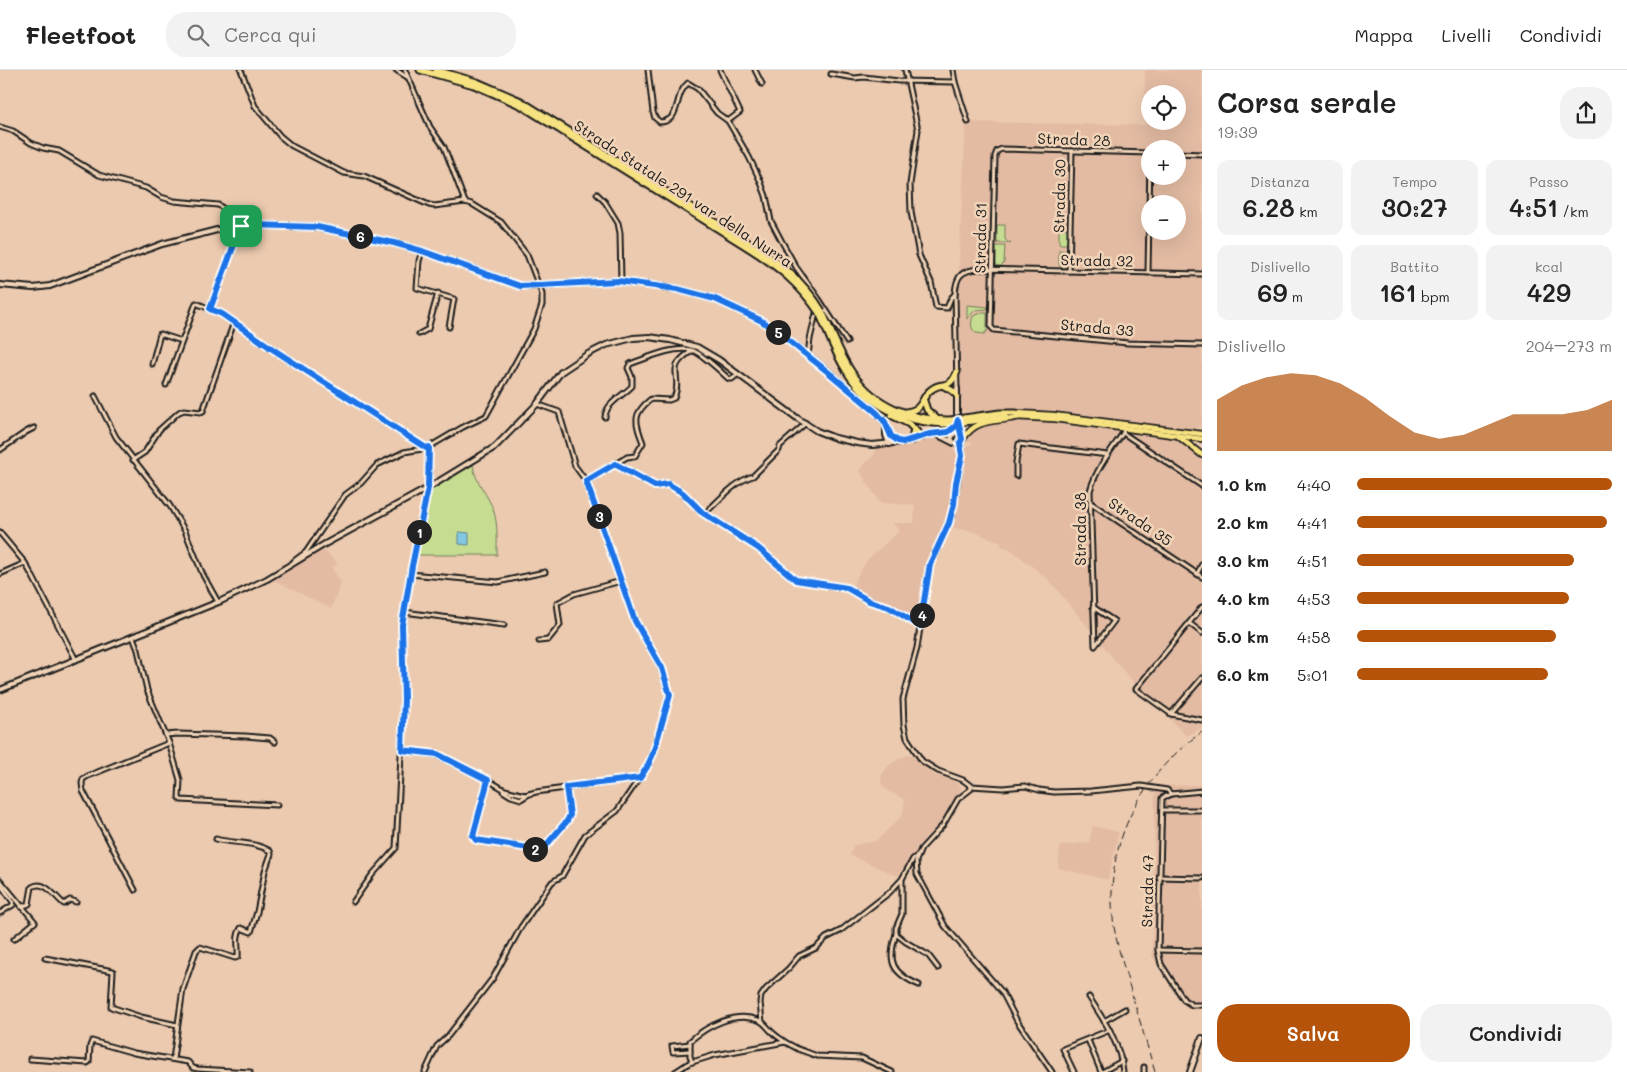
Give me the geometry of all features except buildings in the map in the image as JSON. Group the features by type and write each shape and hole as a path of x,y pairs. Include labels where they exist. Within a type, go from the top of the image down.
{"highway":[{"name":"Strada Statale 291 var della Nurra","path":"420,70 474,85 521,103"},
{"name":"Strada Statale 291 var della Nurra","path":"436,70 478,82 521,103 748,245 793,280 820,312 853,374 862,386 880,400 903,412 917,417 954,422"},
{"name":"Strada Statale 291 var della Nurra","path":"820,312 847,373 855,384 883,408 916,421 954,422 989,414 1018,416"},
{"path":"903,412 918,409 932,388 952,382 957,372"},
{"path":"944,385 957,389"},
{"path":"944,385 957,396"},
{"path":"924,400 927,410 939,420"},
{"path":"883,408 889,414 909,424 922,437"},
{"path":"912,440 914,428"}],"main road":[{"name":"Strada Statale 291 var della Nurra","path":"1018,416 1053,415 1202,434"},
{"name":"Strada Statale 291 var della Nurra","path":"1018,416 1055,419 1123,431 1202,438"},
{"path":"961,439 972,427 979,423 1018,416"},
{"path":"1189,433 1202,430"},
{"path":"1177,435 1202,455"}],"street":[{"path":"241,70 255,106 280,136 292,146 344,174 364,176 429,205 465,202 472,204 501,222 527,255 542,294 542,305 534,329 486,416 427,447 404,452 377,465 345,496 306,552 283,570"},
{"path":"396,70 407,76"},
{"path":"405,70 430,126 444,147 465,202"},
{"path":"648,70 655,118 660,122 668,120 674,115 681,92 688,83 698,89 717,113 728,121 750,158 760,180 766,196 771,221 796,267 847,342"},
{"path":"720,70 740,112 728,121"},
{"path":"755,70 762,84"},
{"path":"905,70 918,130 909,200 919,255 931,282 936,307 947,308 955,294"},
{"path":"953,70 968,122"},
{"path":"830,74 855,78 955,82"},
{"path":"0,127 13,131 31,143 59,152 99,175 146,188 161,197 174,201 218,205 238,218 242,226 210,309"},
{"name":"Strada 28","path":"998,151 1002,149 1141,154"},
{"name":"Strada 31","path":"991,327 995,156 998,151"},
{"name":"Strada 30","path":"1069,271 1072,151"},
{"path":"1186,153 1202,154"},
{"path":"1148,273 1149,185"},
{"path":"597,194 605,202 618,223 621,281"},
{"path":"0,285 33,288 50,286 162,244 242,226 280,225 317,227 394,243 520,286 621,281 677,289 715,299 760,320 774,329 877,413 886,426 890,439 889,444"},
{"path":"422,251 419,261 417,288 454,299 449,327"},
{"name":"Strada 32","path":"955,294 959,276 964,272 972,270 1202,274"},
{"path":"419,334 428,329 438,293"},
{"path":"952,442 957,396 955,294"},
{"path":"808,355 819,299"},
{"path":"166,385 196,303 222,314 274,350 427,447"},
{"path":"133,460 145,452 159,430 179,412 184,410 203,411 234,322"},
{"name":"Strada 33","path":"991,327 994,330 1128,342 1202,345"},
{"path":"152,364 160,334 182,341"},
{"path":"0,690 218,602 268,579 326,544 428,488 495,447 537,404 554,380 567,367 606,345 633,338 649,337 697,347 817,431 857,444 889,444 948,432 954,422"},
{"path":"605,417 610,405 632,386 632,377 628,368 630,364 668,351 693,350 715,366 728,379 732,379 738,374"},
{"path":"586,481 627,457 635,456 643,443 636,418 638,412 651,398 668,400 674,398 677,385 676,366 678,361 693,350"},
{"path":"96,396 116,437 170,506 185,531 203,575 218,602"},
{"path":"424,1072 437,1046 448,1036 492,978 521,927 552,882 562,876 585,836 617,811 640,778 653,754 670,695 662,668 635,621 586,481 575,466 559,412 537,404"},
{"path":"954,422 961,439 962,456 954,504 949,523 930,564 917,648 903,699 904,725 907,738 922,761 928,767 964,780 971,786 1003,788 1025,786 1054,792 1091,791 1140,786 1167,790 1171,794 1202,791"},
{"path":"704,514 732,488 752,476 779,450 780,446 806,423"},
{"path":"0,450 34,428"},
{"path":"1123,431 1202,486"},
{"name":"Strada 38","path":"1093,607 1114,620 1095,646 1093,607 1090,491 1093,479 1123,431"},
{"path":"943,432 954,434 961,439"},
{"path":"872,445 880,442 887,434"},
{"path":"887,434 903,442"},
{"path":"936,434 956,444 961,439"},
{"path":"1016,476 1019,444 1108,454"},
{"path":"353,902 372,875 396,848 404,700 402,625 410,574 428,488 427,447"},
{"path":"615,464 655,486 668,484 683,493 704,514 758,548 796,580 847,588 869,601 889,607 920,626"},
{"name":"Strada 35","path":"1091,502 1202,577"},
{"path":"0,533 25,563 76,660"},
{"path":"0,574 25,563"},
{"path":"1198,574 1202,564"},
{"path":"410,574 498,582 545,572"},
{"path":"539,641 548,640 560,625 561,621 557,603 574,594 621,581"},
{"path":"1202,607 1136,689 1171,714 1202,720"},
{"path":"404,612 504,625"},
{"path":"1189,623 1202,633"},
{"path":"133,636 147,690 170,743 180,780 181,800 276,805"},
{"path":"1171,714 1202,678"},
{"path":"166,735 245,736 270,738 275,742"},
{"path":"135,890 107,838 82,783 83,779 88,776 170,743"},
{"path":"402,751 437,754 505,790 518,794 640,778"},
{"path":"488,781 473,836 476,840 542,850 570,815 566,787"},
{"path":"971,786 971,789 958,799 943,825 918,856 916,861 917,874 945,926 1002,992 1017,1021 1052,1072"},
{"name":"Strada 47","path":"1171,794 1162,798 1158,950 1161,964 1184,1000 1192,1005 1202,1006"},
{"path":"1164,810 1202,810"},
{"path":"174,1059 183,989 196,951 200,947 235,958 238,957 237,936 241,928 251,932 271,854 266,848 255,845 216,839"},
{"path":"762,1022 760,1002 761,996 766,989 799,956 816,948 826,938 840,931 890,892 902,879 912,859 918,856"},
{"path":"1159,877 1202,878"},
{"path":"902,879 902,914 896,928 892,962 894,968 907,980 919,985"},
{"path":"0,880 35,922 14,939"},
{"path":"0,884 14,902 13,905 0,913"},
{"path":"21,907 29,904 32,887 36,885 48,888 64,904 70,900 76,902"},
{"path":"896,934 928,955 938,968"},
{"path":"1158,950 1202,951"},
{"path":"45,958 113,971 111,1008 178,1026"},
{"path":"1090,996 1116,1040 1122,1061 1122,1072"},
{"path":"1104,1021 1126,1009"},
{"path":"692,1062 690,1041 699,1034 716,1023 737,1018 749,1018 762,1022 772,1033 798,1049 818,1056 862,1058 892,1072"},
{"path":"1074,1072 1063,1049 1110,1030"},
{"path":"1189,1072 1202,1038"},
{"path":"1088,1040 1101,1072 1122,1061"},
{"path":"30,1059 88,1063 92,1041 134,1053 188,1062 193,1068 198,1069 250,1072"},
{"path":"674,1072 692,1062 727,1052 785,1042"},
{"path":"690,1044 672,1046 673,1052 690,1051"},
{"path":"1144,1067 1144,1072"}],"shaded area":[{"path":"1145,70 1202,70 1202,425 1194,430 1116,421 1098,417 1096,419 1085,418 1085,416 1055,412 994,411 982,413 981,411 964,412 961,409 958,281 966,122 1141,125 1141,130 1186,130 1186,85 1145,85"},
{"path":"1022,420 1120,430 1173,439 1184,444 1202,458 1202,728 1186,736 1126,674 1050,581 1010,549 1001,546 1000,542 974,532 951,527 956,520 954,519 958,508 959,487 966,446 972,444 972,442 966,442 970,432 982,424"},
{"path":"931,437 948,443 959,455 948,518 925,570 919,621 914,620 910,616 908,618 892,608 870,600 850,589 867,560 898,532 898,529 892,523 914,523 915,505 880,503 859,470 875,454 876,446 908,444"},
{"path":"322,549 338,563 332,568 341,583 331,609 272,579"},
{"path":"912,754 935,775 953,780 961,787 960,793 954,799 940,825 897,876 850,855 854,845 876,841 902,816 905,800 888,791 881,784 882,774 889,765 902,757"},
{"path":"1202,785 1202,1009 1187,1009 1152,956 1155,786"},
{"path":"1093,826 1119,832 1108,880 1058,868 1060,846 1089,842"}],"green space":[{"path":"997,225 1005,225 1005,239 1008,243 997,243"},
{"path":"1059,228 1068,229 1067,244 1059,244"},
{"path":"996,246 1005,246 1004,263 1001,266 997,266 996,263"},
{"path":"1059,250 1067,251 1067,265 1063,268 1059,265"},
{"path":"967,305 988,307 987,309 975,310 967,319"},
{"path":"987,313 987,332 985,334 976,333 971,325 973,316"},
{"path":"473,465 476,478 494,512 497,528 497,555 417,555 431,489"}],"water":[{"path":"459,532 469,533 469,545 459,544"}],"railway":[{"path":"1155,1072 1115,934 1112,890 1115,863 1132,813 1145,790 1180,749 1202,732"}],"route":[{"path":"280,225 317,227 394,243 520,286 618,281 677,289 715,299 760,320 774,329 877,413 885,422 891,436 898,441 903,442 930,434 948,432 956,426 958,420 960,434 962,435 962,442 960,443 962,456 952,516 930,564 920,626 889,607 869,601 847,588 796,580 758,548 703,513 683,493 668,484 655,486 615,464 586,481 635,621 662,668 670,695 653,754 640,778 566,787 570,815 542,850 476,840 473,836 488,780 437,754 402,750 404,700 402,625 428,488 429,447 426,448 274,350 222,314 210,309 241,226 280,225"}]}
